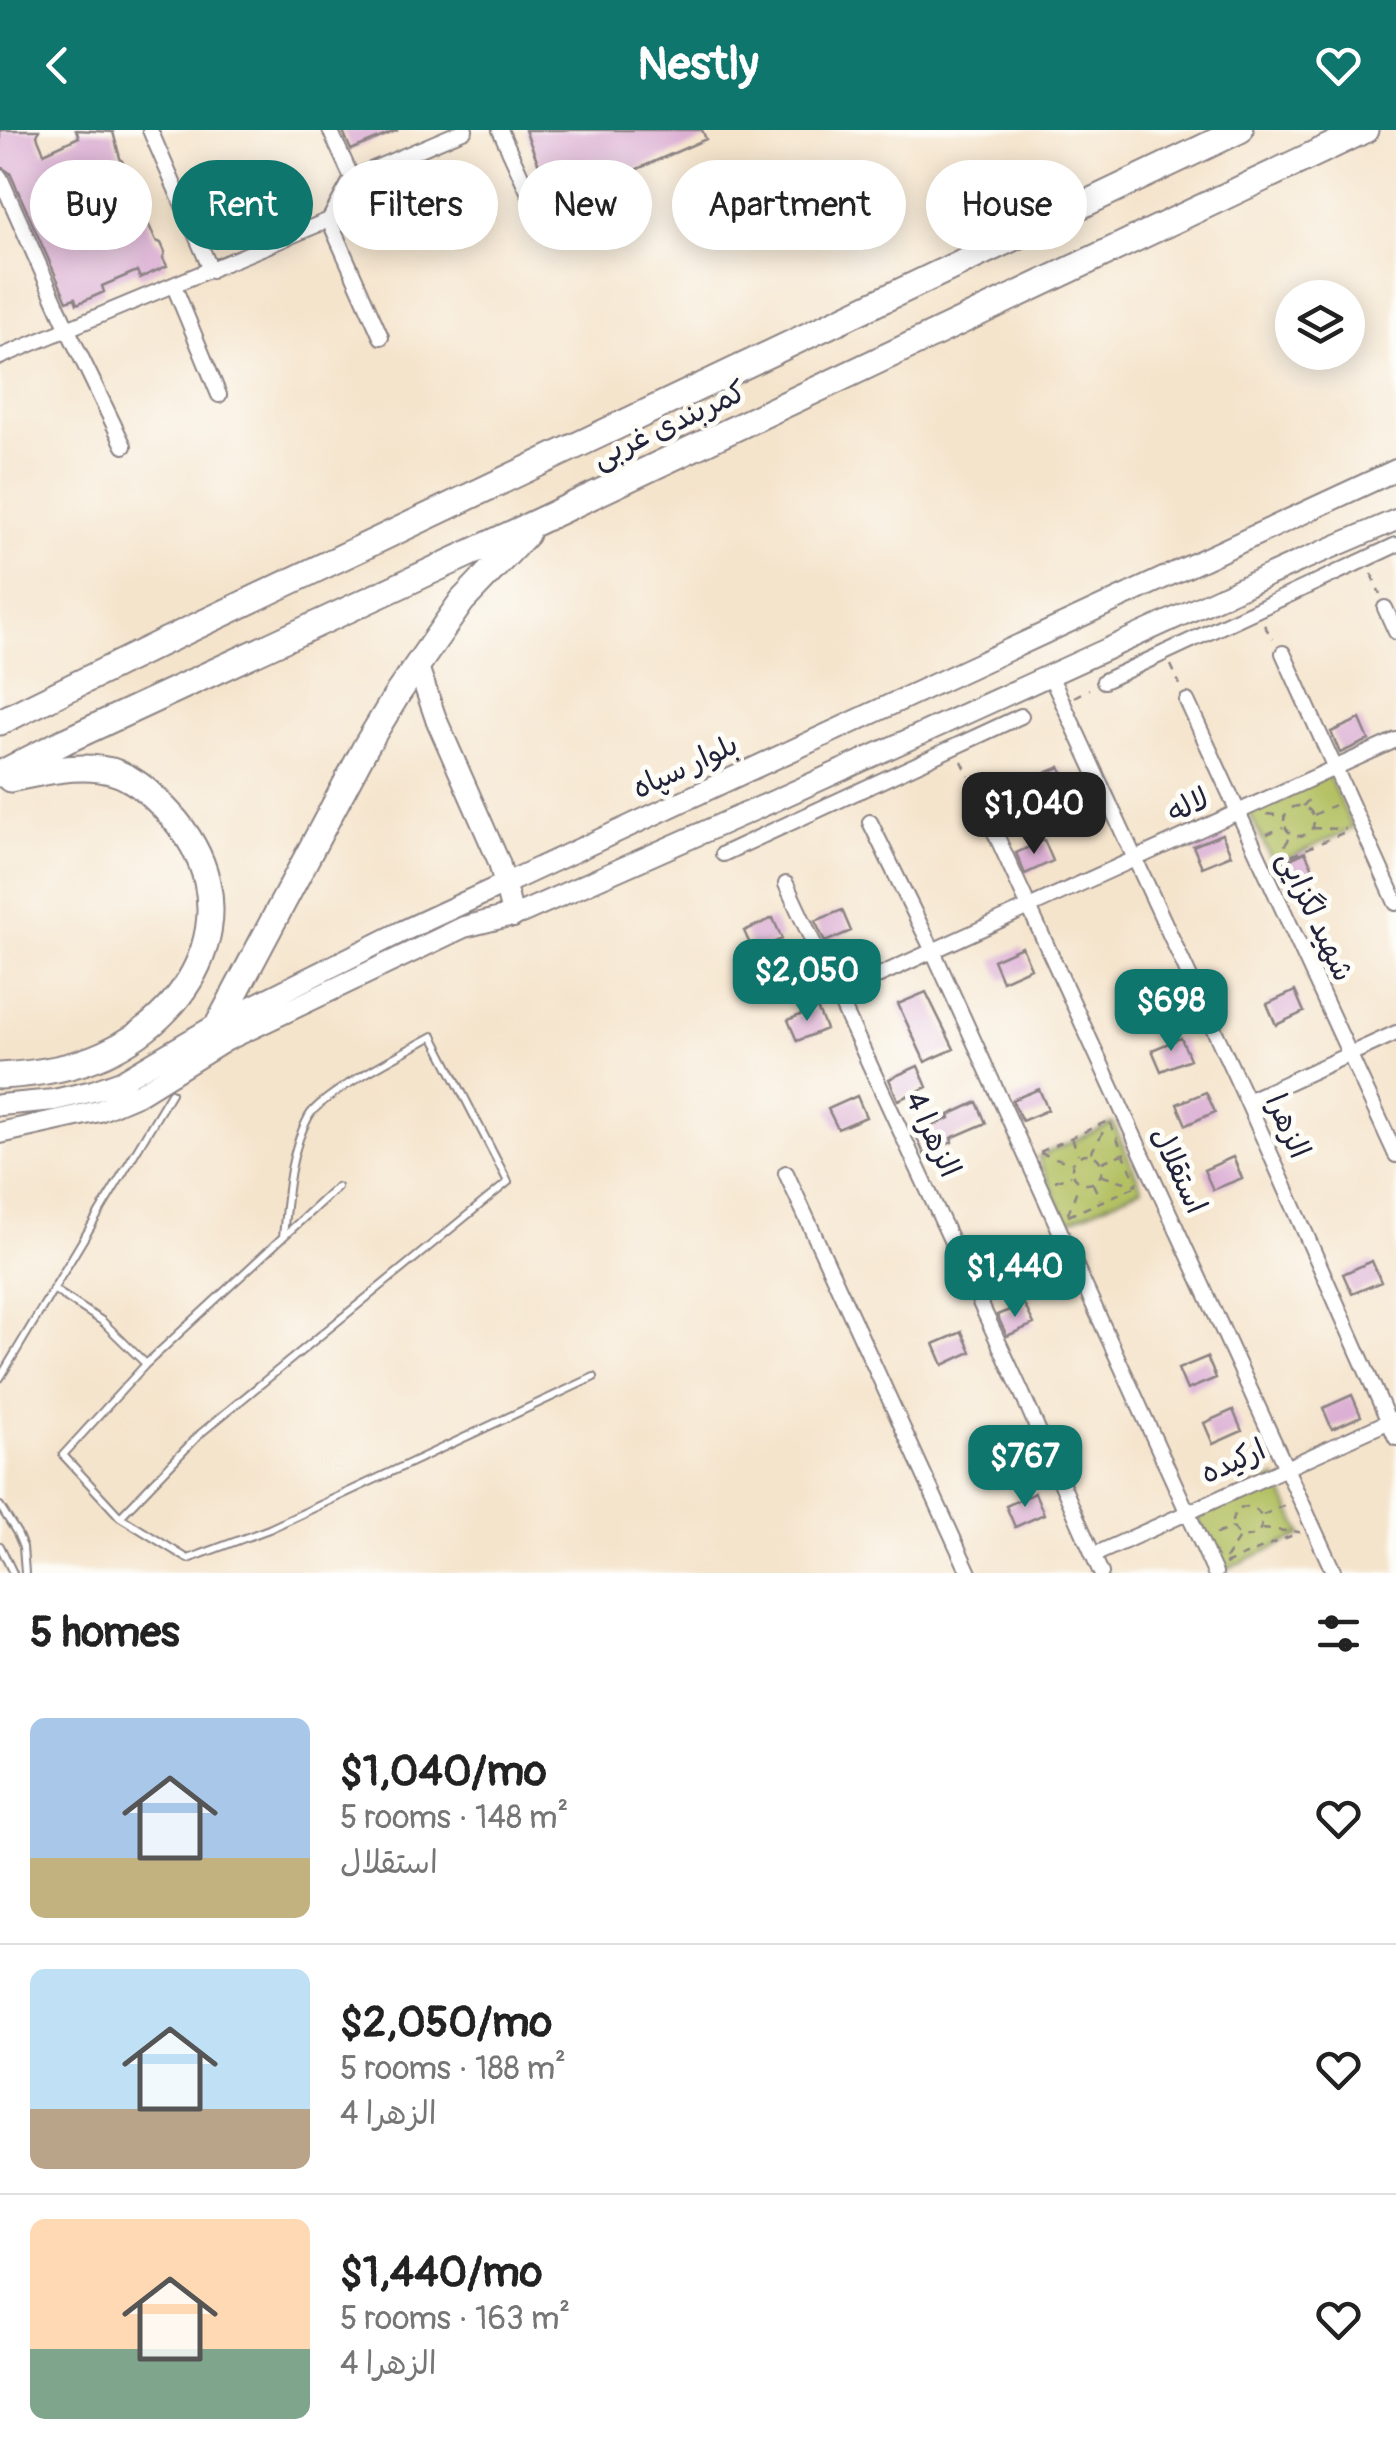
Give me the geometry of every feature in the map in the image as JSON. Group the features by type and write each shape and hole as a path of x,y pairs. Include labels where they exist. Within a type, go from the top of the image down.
{"highway":[{"name":"کمربندی غربی","path":"0,722 1240,130"},
{"name":"کمربندی غربی","path":"0,777 65,741 539,522 1364,130"},
{"path":"218,1022 366,746 416,664 462,601 539,522"},
{"path":"0,777 102,768 136,782 192,842 204,865 212,910 208,937 190,976 164,1013 145,1029 102,1054 75,1064 0,1076"}],"main road":[{"name":"بلوار سپاه","path":"0,1134 98,1111 141,1092 200,1045 218,1022 504,883 1396,470"},
{"name":"بلوار سپاه","path":"0,1105 54,1100 93,1091 287,1011 464,927 513,916 1396,520"},
{"path":"416,664 499,862 513,916"}],"street":[{"path":"150,130 211,270"},
{"path":"330,130 344,160"},
{"path":"394,160 465,130"},
{"path":"500,130 518,170"},
{"path":"0,177 124,446"},
{"path":"0,357 329,220 333,213"},
{"path":"329,220 381,337"},
{"path":"174,286 219,396"},
{"path":"1104,681 1396,545"},
{"path":"1245,586 1255,611"},
{"path":"1386,608 1396,632"},
{"path":"1283,653 1396,903"},
{"name":"الزهرا","path":"1050,675 1392,1420 1396,1438"},
{"name":"شهید لگزایی","path":"1187,700 1396,1156"},
{"path":"723,854 1020,716"},
{"name":"لاله","path":"838,994 1396,740"},
{"path":"892,747 902,772"},
{"name":"استقلال","path":"975,789 1334,1573"},
{"path":"870,822 933,951 1215,1573"},
{"name":"الزهرا 4","path":"786,884 1102,1573"},
{"path":"1246,1101 1396,1033"},
{"path":"786,1173 969,1573"},
{"name":"ارکیده","path":"1094,1555 1392,1420"}],"lane":[{"path":"120,1517 201,1434 508,1182 432,1036 310,1112 290,1178 283,1238"},
{"path":"0,1378 171,1094"},
{"path":"338,1187 146,1364 63,1455 120,1517 188,1559 270,1529 594,1378"},
{"path":"53,1290 102,1321 146,1364"},
{"path":"0,1506 17,1533 24,1573"},
{"path":"0,1546 13,1573"}],"path":[{"path":"1255,611 1283,653"},
{"path":"1313,815 1338,804"},
{"path":"1302,806 1313,815 1312,828 1305,835 1292,835 1284,827 1284,816 1291,808 1302,806"},
{"path":"1262,836 1284,827"},
{"path":"1292,835 1273,864 1349,830 1312,828"},
{"path":"1072,1164 1039,1153 1109,1122"},
{"path":"1090,1154 1109,1122"},
{"path":"1109,1122 1138,1186"},
{"path":"1072,1138 1079,1155"},
{"path":"1090,1154 1101,1163 1100,1176 1093,1182 1080,1182 1072,1174 1072,1164 1079,1155 1090,1154"},
{"path":"1101,1163 1122,1154"},
{"path":"1052,1183 1072,1174"},
{"path":"1100,1176 1138,1186"},
{"path":"1080,1182 1067,1216 1138,1186"},
{"path":"1093,1182 1101,1202"},
{"path":"1261,1516 1286,1505"},
{"path":"1251,1507 1261,1516 1260,1529 1253,1536 1240,1535 1233,1527 1233,1516 1240,1508 1251,1507"},
{"path":"1208,1537 1233,1527"},
{"path":"1240,1535 1221,1566 1300,1532 1260,1529"}],"green space":[{"path":"1328,775 1353,828 1274,865 1249,812"},
{"path":"1113,1123 1142,1188 1067,1222 1038,1157"},
{"path":"1276,1478 1302,1535 1221,1571 1196,1514"}],"building":[{"path":"0,130 39,130 37,136 44,153 79,137 76,130 113,132 121,160 30,160 30,218 10,173 0,166"},
{"path":"342,130 398,130 351,150"},
{"path":"525,130 702,130 706,139 652,163 537,160"},
{"path":"152,232 161,243 167,266 140,278 137,271 102,286 104,292 77,304 75,298 67,301 44,250 152,250"},
{"path":"1360,719 1369,740 1340,753 1331,732"},
{"path":"1060,767 1069,788 1040,800 1031,779"},
{"path":"1222,834 1231,855 1202,867 1193,846"},
{"path":"1044,840 1053,861 1025,874 1016,853"},
{"path":"1305,852 1315,873 1286,886 1277,865"},
{"path":"842,910 851,931 825,942 815,921"},
{"path":"773,918 782,939 753,951 744,931"},
{"path":"1022,947 1031,968 1002,981 993,960"},
{"path":"1295,991 1304,1012 1276,1025 1267,1004"},
{"path":"926,992 954,1049 925,1062 898,1004"},
{"path":"817,1008 826,1029 797,1041 788,1020"},
{"path":"1181,1038 1190,1059 1161,1071 1152,1050"},
{"path":"918,1066 927,1087 898,1100 889,1079"},
{"path":"1039,1089 1048,1110 1022,1121 1012,1100"},
{"path":"1206,1092 1215,1112 1186,1125 1177,1104"},
{"path":"857,1096 866,1117 838,1129 828,1109"},
{"path":"977,1102 986,1123 924,1154 915,1133"},
{"path":"1233,1157 1242,1178 1213,1190 1204,1170"},
{"path":"1044,1247 1053,1268 1025,1280 1015,1259"},
{"path":"1372,1261 1381,1282 1352,1294 1343,1274"},
{"path":"1024,1304 1034,1324 1007,1336 997,1315"},
{"path":"962,1332 971,1352 943,1365 934,1344"},
{"path":"1207,1357 1216,1378 1187,1390 1178,1369"},
{"path":"1352,1395 1361,1416 1332,1429 1323,1408"},
{"path":"1233,1410 1242,1431 1213,1444 1204,1423"},
{"path":"1035,1493 1044,1514 1015,1527 1006,1506"}]}
